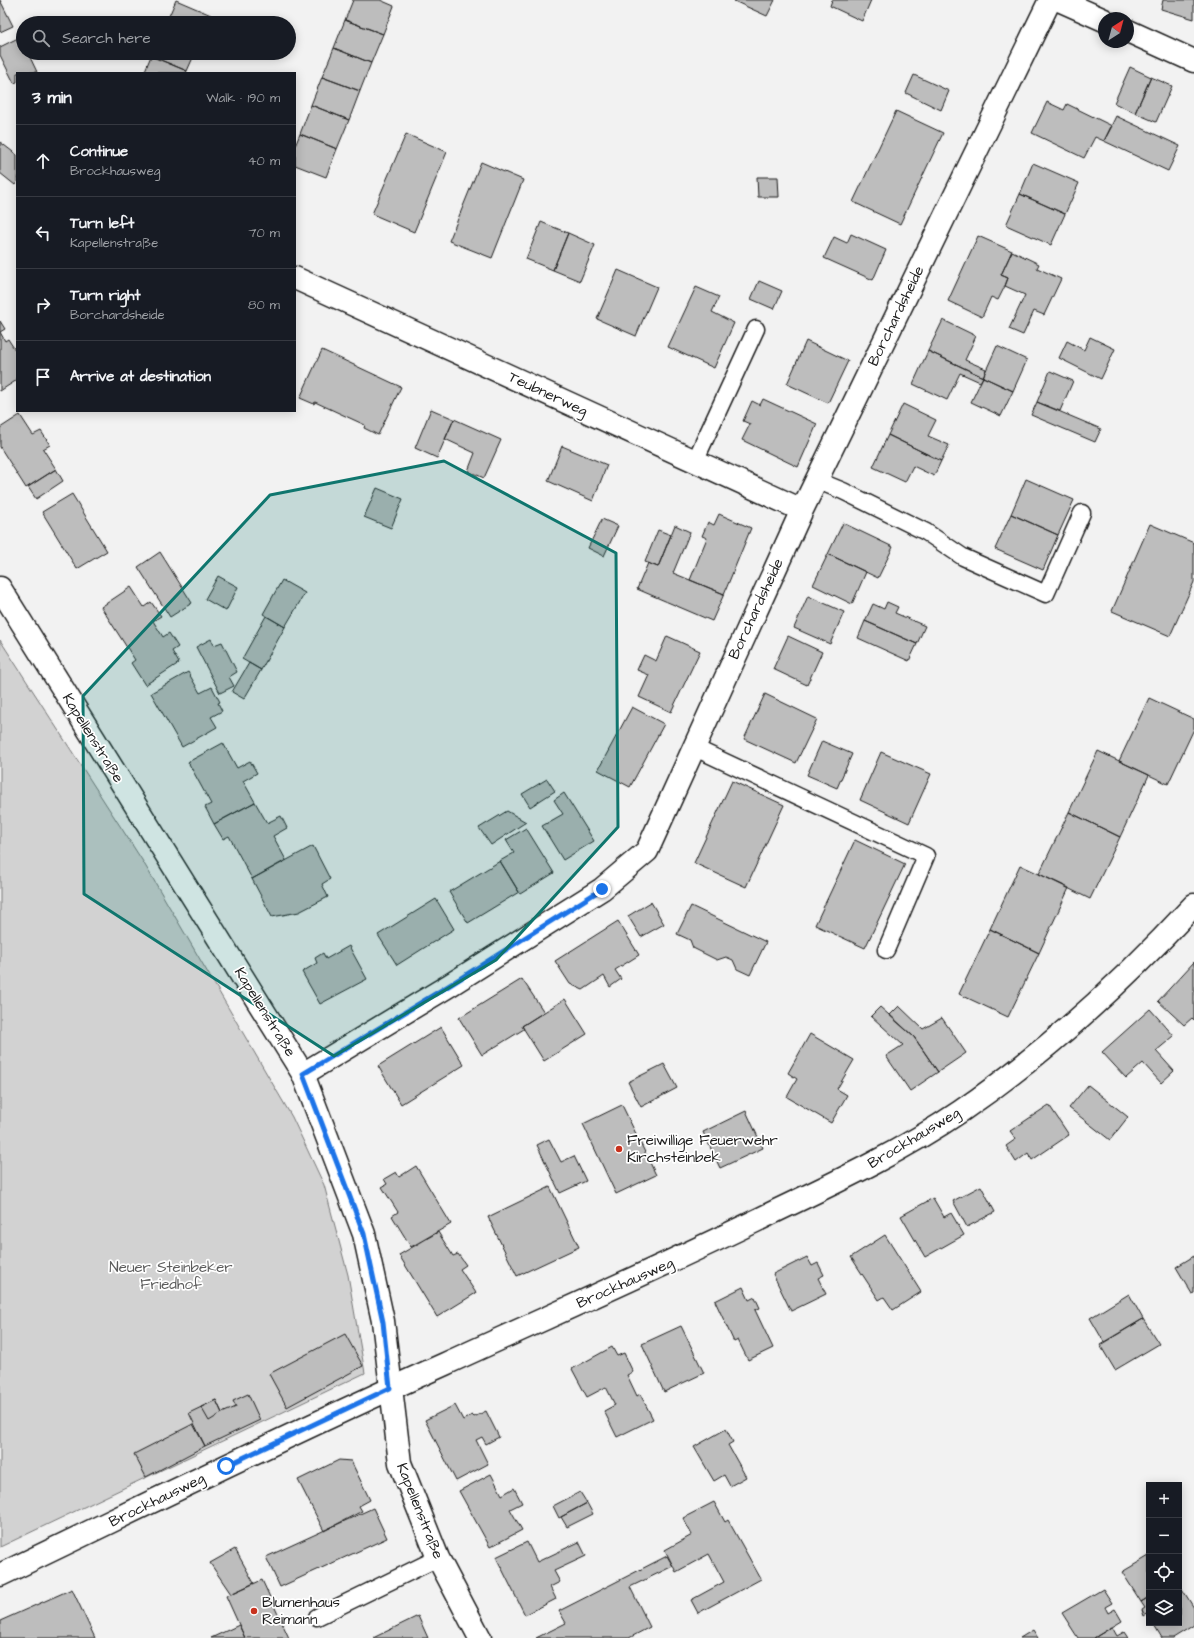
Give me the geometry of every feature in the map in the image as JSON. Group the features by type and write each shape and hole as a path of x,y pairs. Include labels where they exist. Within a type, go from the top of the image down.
{"street":[{"name":"Borchardsheide","path":"303,1074 450,985 602,889 647,851 693,747 816,480 1050,0"},
{"path":"1059,0 1098,17"},
{"path":"1134,34 1194,61"},
{"name":"Teubnerweg","path":"296,278 802,510"},
{"name":"Kapellenstraße","path":"0,588 303,1074 364,1234 383,1322 400,1463 438,1558 480,1638"},
{"name":"Brockhausweg","path":"0,1574 390,1388 698,1250 887,1155 959,1112 1032,1059 1101,998 1160,941 1194,904"}],"lane":[{"path":"695,461 756,329"},
{"path":"816,480 843,491 926,532 963,557 1046,594 1082,513"},
{"path":"693,747 926,856 886,950"},
{"path":"317,1617 438,1558"}],"highlighted area":[{"path":"444,461 616,553 618,827 496,960 334,1056 84,894 83,696 270,495"}],"green space":[{"name":"Neuer Steinbeker Friedhof","path":"0,640 142,860 292,1117 324,1185 348,1275 365,1373 0,1547"}],"building":[{"path":"0,0 13,26 0,32"},
{"path":"176,0 211,15 211,16 169,16"},
{"path":"353,0 380,0 394,6 383,34 345,20"},
{"path":"775,0 767,16 734,1"},
{"path":"832,0 871,0 862,21 830,6"},
{"path":"1163,0 1194,0 1194,19 1161,9"},
{"path":"345,20 383,34 371,63 334,48"},
{"path":"16,39 16,60 31,60 37,72 16,72 16,82 14,83 0,55 0,47"},
{"path":"334,48 371,63 360,91 322,77"},
{"path":"149,60 161,60 187,71 186,72 144,72"},
{"path":"161,60 192,60 187,71"},
{"path":"1130,67 1151,77 1135,113 1114,103"},
{"path":"914,75 949,91 941,110 906,93"},
{"path":"322,77 360,91 349,120 311,105"},
{"path":"1151,77 1172,86 1156,122 1135,113"},
{"path":"1047,102 1064,110 1067,104 1112,126 1104,141 1095,137 1084,158 1032,133"},
{"path":"311,105 349,120 337,149 300,134"},
{"path":"896,111 943,133 900,224 853,202"},
{"path":"1116,116 1180,146 1168,171 1104,141"},
{"path":"300,134 337,149 326,177 296,165 296,144"},
{"path":"406,134 447,152 414,232 372,214"},
{"path":"0,142 16,154 15,185 0,173"},
{"path":"481,162 523,180 492,258 449,241"},
{"path":"1033,163 1079,183 1065,214 1020,194"},
{"path":"757,177 778,177 779,197 758,197"},
{"path":"1020,194 1065,214 1051,245 1006,225"},
{"path":"541,222 568,233 553,270 526,259"},
{"path":"568,233 595,245 580,281 553,270"},
{"path":"851,234 886,250 873,280 824,258 834,237 847,243"},
{"path":"978,236 1012,251 1001,275 1008,278 1005,286 998,300 991,297 982,317 948,301"},
{"path":"1012,251 1039,264 1037,268 1061,279 1044,315 1034,311 1023,335 1009,329 1025,295 1005,286 1008,278 1001,275"},
{"path":"618,270 657,287 636,336 597,319"},
{"path":"759,281 782,291 774,309 751,299"},
{"path":"696,287 719,297 712,312 734,323 714,368 668,347"},
{"path":"943,320 976,336 965,360 986,369 983,377 928,351"},
{"path":"0,321 5,329 0,332"},
{"path":"0,332 5,341 8,339 16,351 16,381 0,391"},
{"path":"1090,337 1115,349 1101,379 1059,358 1067,341 1084,350"},
{"path":"806,341 848,361 828,403 787,384"},
{"path":"997,346 1027,360 1013,391 983,377"},
{"path":"322,350 401,387 378,435 364,428 365,425 315,402 314,404 300,398"},
{"path":"928,351 983,377 980,382 960,373 947,400 913,384"},
{"path":"1050,371 1073,381 1060,411 1037,402"},
{"path":"983,377 1013,391 1001,416 971,402"},
{"path":"763,399 817,424 798,467 742,440 750,424 743,421 752,401 760,405"},
{"path":"1037,402 1101,429 1095,442 1031,415"},
{"path":"903,404 936,420 928,436 949,445 941,461 888,435"},
{"path":"431,409 454,419 437,458 415,448"},
{"path":"20,415 33,435 41,431 50,445 43,449 56,469 26,488 0,447 0,428"},
{"path":"454,419 501,440 484,478 468,471 475,453 445,439"},
{"path":"888,435 941,461 934,476 913,466 905,482 873,467"},
{"path":"562,446 607,465 593,501 548,481"},
{"path":"56,469 63,481 36,499 28,487"},
{"path":"1026,479 1074,500 1058,535 1011,514"},
{"path":"377,488 403,499 391,528 364,517"},
{"path":"72,494 107,551 77,569 42,512"},
{"path":"719,514 751,528 724,594 690,580 707,538 702,536 708,522 714,525"},
{"path":"1011,514 1058,535 1043,570 995,549"},
{"path":"602,519 618,526 604,556 588,548"},
{"path":"843,523 893,547 878,578 828,554"},
{"path":"1150,524 1194,543 1194,582 1170,636 1112,611"},
{"path":"675,525 690,532 673,573 724,594 712,621 637,589 648,563 658,567"},
{"path":"658,530 671,535 658,567 645,562"},
{"path":"160,552 192,603 170,617 138,567"},
{"path":"828,554 866,572 852,604 813,585"},
{"path":"218,576 238,587 226,611 205,599"},
{"path":"282,580 305,593 285,627 263,614"},
{"path":"131,587 144,607 151,602 161,616 153,621 163,637 169,633 178,647 172,651 179,663 145,685 131,663 135,660 101,607"},
{"path":"808,596 844,612 830,644 794,628"},
{"path":"887,602 898,607 895,613 925,626 917,644 865,621 873,604 884,609"},
{"path":"266,616 285,627 261,670 242,659"},
{"path":"865,621 917,644 909,661 858,638"},
{"path":"667,636 700,651 671,712 639,697 649,675 637,670 644,655 656,661"},
{"path":"788,636 822,652 807,685 773,669"},
{"path":"211,639 214,645 222,642 237,672 229,677 234,686 220,693 196,647"},
{"path":"249,663 261,670 244,699 232,692"},
{"path":"188,672 200,693 212,687 220,702 218,703 222,711 211,717 217,727 182,747 151,693"},
{"path":"765,694 817,719 796,763 744,739"},
{"path":"1149,698 1194,719 1194,729 1168,784 1119,761"},
{"path":"632,707 664,724 630,787 598,770"},
{"path":"822,741 852,754 837,788 807,775"},
{"path":"223,743 237,768 250,761 257,773 243,781 255,802 214,824 205,807 211,804 188,762"},
{"path":"1098,751 1149,775 1120,837 1069,812"},
{"path":"881,752 931,774 909,823 860,800"},
{"path":"547,779 555,791 530,807 522,794"},
{"path":"732,781 784,805 746,887 694,863"},
{"path":"564,793 594,841 563,860 542,826 563,814 554,800"},
{"path":"255,802 267,823 281,816 287,828 273,836 286,860 252,879 229,836 223,839 214,824"},
{"path":"507,811 526,822 491,845 479,828"},
{"path":"1069,812 1120,837 1090,899 1039,874"},
{"path":"526,828 554,873 520,894 500,861 514,853 506,840"},
{"path":"855,840 905,864 865,948 815,925"},
{"path":"313,846 330,879 322,884 328,897 299,912 272,917 252,879"},
{"path":"500,861 519,892 468,923 449,892"},
{"path":"1020,865 1069,888 1039,953 990,929"},
{"path":"436,899 454,929 397,965 378,935"},
{"path":"651,902 664,924 641,937 628,916"},
{"path":"691,906 766,942 750,975 737,969 733,960 726,957 717,960 693,948 690,940 677,934"},
{"path":"618,921 639,955 615,970 621,979 610,987 604,976 583,990 570,984 555,961"},
{"path":"990,929 1039,953 1008,1017 959,994"},
{"path":"349,946 367,979 320,1004 302,972 317,963 315,958 323,953 326,959"},
{"path":"1194,962 1194,1020 1192,1018 1184,1025 1158,1001"},
{"path":"522,979 544,1012 522,1026 524,1029 482,1055 459,1018"},
{"path":"565,999 587,1034 544,1061 522,1026"},
{"path":"899,1006 923,1029 942,1018 966,1053 938,1072 914,1037 890,1015"},
{"path":"880,1007 914,1037 938,1072 910,1091 886,1056 903,1045 871,1016"},
{"path":"1150,1009 1174,1036 1156,1051 1174,1071 1161,1083 1143,1063 1126,1078 1102,1052"},
{"path":"441,1027 464,1065 401,1104 378,1066"},
{"path":"810,1034 854,1060 837,1089 847,1095 831,1123 787,1097 797,1079 788,1073"},
{"path":"664,1064 677,1088 641,1107 628,1082"},
{"path":"1088,1085 1128,1117 1110,1140 1069,1108"},
{"name":"Freiwillige Feuerwehr Kirchsteinbek","path":"622,1105 656,1175 616,1194 583,1124"},
{"path":"1049,1105 1069,1135 1032,1160 1028,1153 1016,1162 1006,1146 1016,1139 1010,1131"},
{"path":"746,1111 763,1148 720,1168 703,1132"},
{"path":"549,1139 561,1162 574,1156 586,1181 560,1193 537,1145"},
{"path":"416,1166 451,1224 411,1247 392,1216 398,1212 382,1187 387,1184 384,1179 396,1172 399,1177"},
{"path":"981,1186 995,1212 967,1227 953,1201"},
{"path":"550,1187 579,1247 517,1276 488,1217"},
{"path":"933,1198 944,1217 951,1213 964,1235 925,1257 901,1216"},
{"path":"438,1232 453,1256 458,1254 466,1265 460,1269 476,1293 437,1317 399,1255"},
{"path":"885,1235 921,1292 893,1310 884,1297 879,1300 851,1257"},
{"path":"1194,1256 1194,1293 1192,1294 1176,1267"},
{"path":"807,1257 812,1266 818,1263 824,1275 818,1278 826,1294 791,1311 773,1274"},
{"path":"743,1287 749,1300 755,1297 760,1308 755,1310 773,1348 748,1360 738,1340 734,1342 715,1301"},
{"path":"1129,1294 1143,1319 1104,1342 1090,1318"},
{"path":"1143,1319 1159,1344 1115,1370 1100,1345"},
{"path":"681,1326 704,1373 664,1392 642,1344"},
{"path":"345,1334 363,1366 287,1407 269,1374"},
{"path":"612,1347 617,1356 624,1353 633,1372 627,1375 637,1396 640,1394 653,1419 617,1437 604,1411 615,1405 606,1387 587,1397 572,1369"},
{"path":"248,1394 260,1420 205,1446 189,1413 216,1400 222,1413 236,1407 233,1401"},
{"path":"216,1400 222,1413 209,1421 201,1407"},
{"path":"455,1405 463,1420 472,1415 474,1417 486,1411 499,1437 486,1444 482,1437 476,1440 488,1464 456,1481 425,1420"},
{"path":"193,1424 205,1446 146,1477 134,1454"},
{"path":"726,1429 733,1442 728,1445 746,1477 730,1486 724,1475 714,1481 694,1447"},
{"path":"339,1460 351,1461 370,1500 359,1506 362,1511 324,1531 298,1480"},
{"path":"491,1474 502,1495 514,1488 522,1503 510,1509 522,1530 490,1547 459,1491"},
{"path":"580,1492 587,1503 559,1518 553,1506"},
{"path":"714,1502 725,1522 728,1520 761,1579 698,1613 691,1600 724,1582 709,1554 676,1572 665,1550 692,1535 683,1518"},
{"path":"587,1503 593,1514 567,1527 561,1517"},
{"path":"373,1508 387,1538 280,1587 266,1557"},
{"path":"527,1542 537,1562 579,1542 586,1556 554,1571 560,1582 550,1587 556,1599 525,1615 496,1557"},
{"path":"235,1549 254,1583 231,1594 210,1563"},
{"path":"667,1556 673,1566 630,1587 650,1627 629,1638 536,1638 566,1623 559,1611"},
{"path":"1146,1558 1146,1599 1141,1602 1122,1572"},
{"name":"Blumenhaus Reimann","path":"262,1580 289,1638 245,1638 226,1596"},
{"path":"72,1589 95,1638 0,1638 0,1621"},
{"path":"1103,1589 1112,1603 1105,1607 1108,1613 1115,1609 1122,1621 1094,1638 1078,1638 1062,1613"},
{"path":"1182,1589 1194,1608 1194,1625 1173,1638 1162,1638 1155,1626 1182,1626"},
{"path":"1146,1599 1146,1615 1144,1616 1142,1610 1145,1608 1141,1602"},
{"path":"418,1616 428,1638 373,1638"},
{"path":"239,1625 245,1638 211,1638"},
{"path":"1112,1627 1117,1636 1124,1632 1128,1638 1094,1638"},
{"path":"1033,1630 1038,1638 1020,1638"}],"place":[{"name":"Freiwillige Feuerwehr Kirchsteinbek","path":"619,1149"},
{"name":"Blumenhaus Reimann","path":"254,1611"}],"route":[{"path":"226,1466 390,1388 383,1322 364,1234 303,1074 450,985 602,889"}]}
